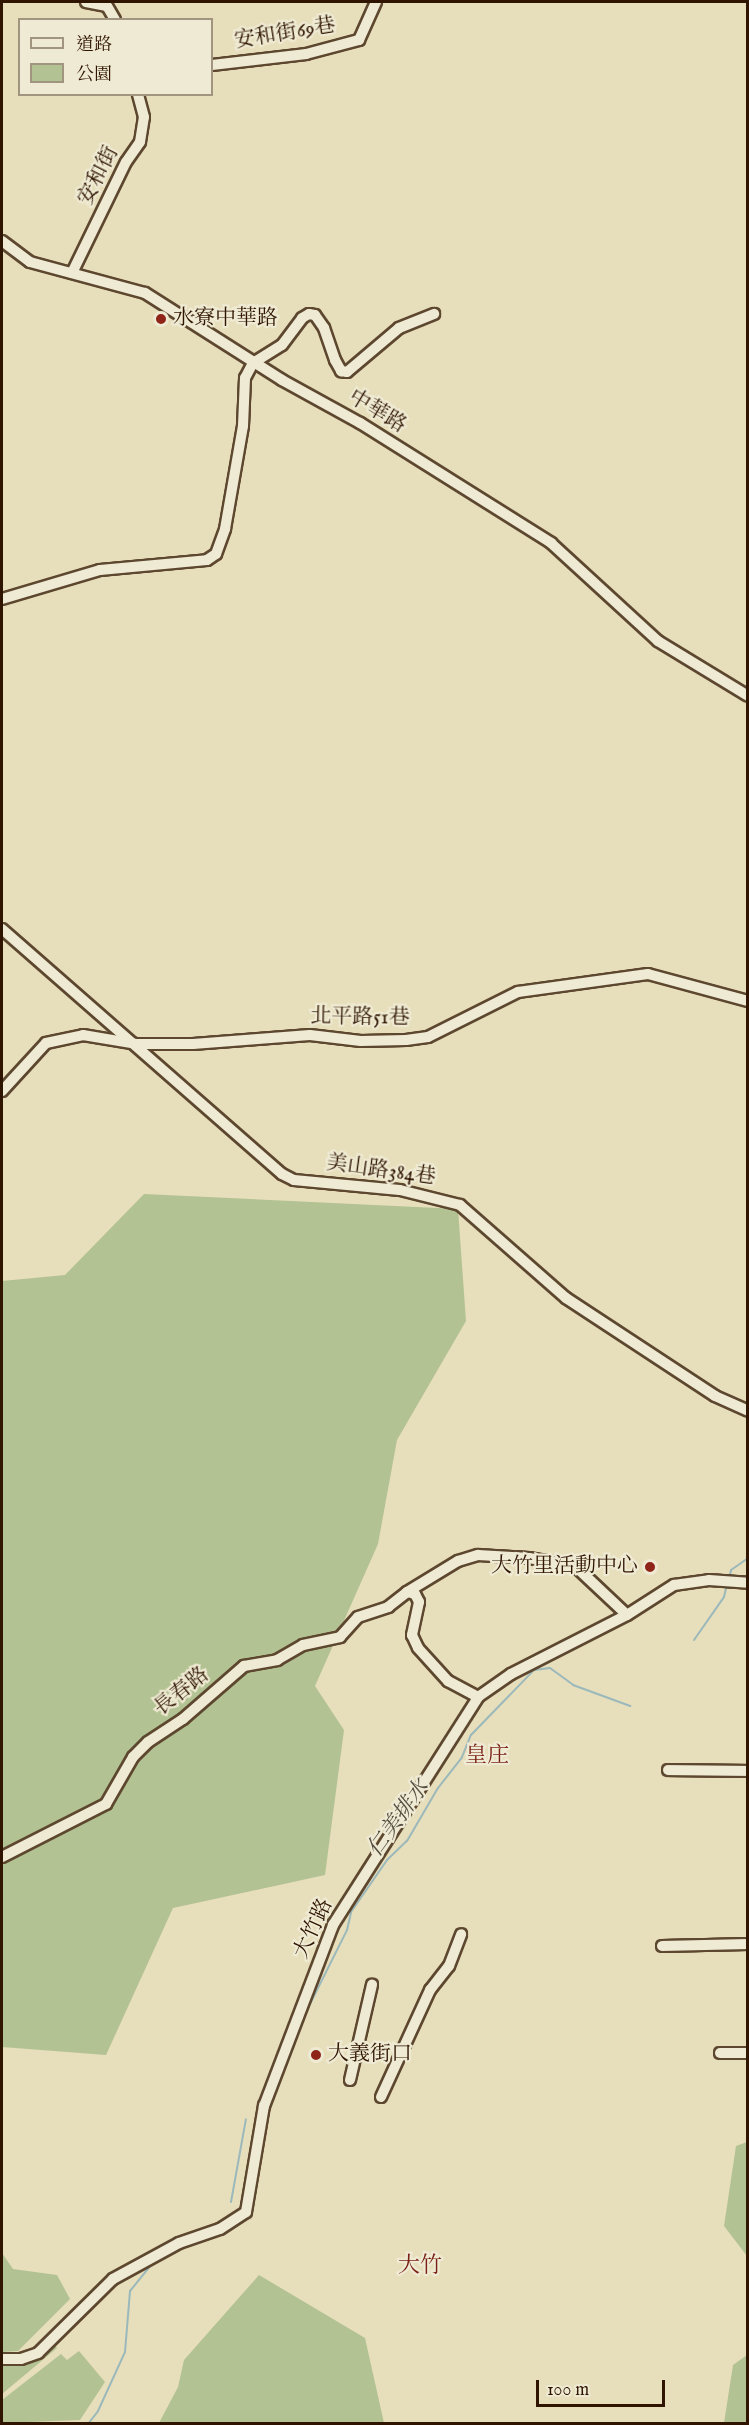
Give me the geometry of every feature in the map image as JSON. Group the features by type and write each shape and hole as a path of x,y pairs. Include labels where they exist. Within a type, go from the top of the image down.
{"street":[{"path":"86,2 107,6 114,18"},
{"name":"安和街69巷","path":"213,64 306,54 359,40 376,2"},
{"name":"安和街","path":"72,273 126,162 140,142 144,117 139,96"},
{"name":"中華路","path":"2,241 30,262 145,293 253,363 360,423 551,543 658,641 747,696"},
{"path":"2,599 100,570 189,565 216,554 236,473 246,378 253,363 282,345 309,314 315,315 324,328 335,360 341,371 347,372 399,328 434,315"},
{"path":"2,929 137,1044"},
{"name":"北平路51巷","path":"2,1090 46,1042 83,1035 137,1044 193,1044 310,1035 361,1041 406,1040 428,1037 518,992 648,974 747,1000"},
{"name":"美山路384巷","path":"137,1044 282,1174 294,1180 400,1190 460,1206 566,1298 715,1396 747,1411"},
{"name":"長春路","path":"2,1857 106,1804 133,1757 148,1742 183,1719 244,1666 277,1660 303,1645 340,1637 358,1617 388,1607 407,1592 458,1561 478,1555 529,1558 575,1566 627,1615"},
{"name":"大竹路","path":"2,2359 21,2360 38,2353 113,2279 179,2243 220,2229 246,2212 266,2097 333,1925 478,1697 510,1674 627,1615 674,1585 721,1581 747,1583"},
{"path":"407,1592 416,1594 418,1602 412,1635 418,1648 448,1681 478,1697"},
{"path":"668,1770 747,1771"},
{"path":"381,2097 430,1990 449,1966 461,1934"},
{"path":"662,1946 747,1944"},
{"path":"350,2080 372,1985"},
{"path":"720,2053 747,2053"}],"green space":[{"path":"144,1194 458,1209 466,1321 397,1440 378,1544 315,1686 344,1730 325,1875 173,1908 106,2055 2,2047 2,1281 65,1275"},
{"path":"748,2142 747,2256 724,2226 736,2146"},
{"path":"2,2253 13,2269 57,2275 70,2299 18,2351 2,2352"},
{"path":"259,2275 365,2338 384,2423 159,2423 178,2387 184,2360"},
{"path":"53,2343 57,2348 2,2394 2,2361"},
{"path":"79,2351 105,2382 80,2420 2,2423 2,2400 61,2354 67,2360"},
{"path":"747,2355 747,2423 724,2423 733,2365"}],"waterway":[{"name":"仁美排水","path":"729,1579 731,1570 748,1558"},
{"name":"仁美排水","path":"694,1640 724,1597 727,1584"},
{"name":"仁美排水","path":"301,2022 347,1930 351,1912 387,1860 407,1841 438,1788 462,1757 471,1735 534,1670 550,1668 573,1685 630,1706"},
{"name":"仁美排水","path":"231,2202 246,2119"},
{"name":"仁美排水","path":"88,2424 98,2411 125,2352 130,2291 150,2266"}],"place":[{"name":"水寮中華路","path":"161,319"},
{"name":"大竹里活動中心","path":"650,1567"},
{"name":"大義街口","path":"316,2055"}],"district":[{"name":"皇庄","path":"487,1757"},
{"name":"大竹","path":"420,2267"}]}
